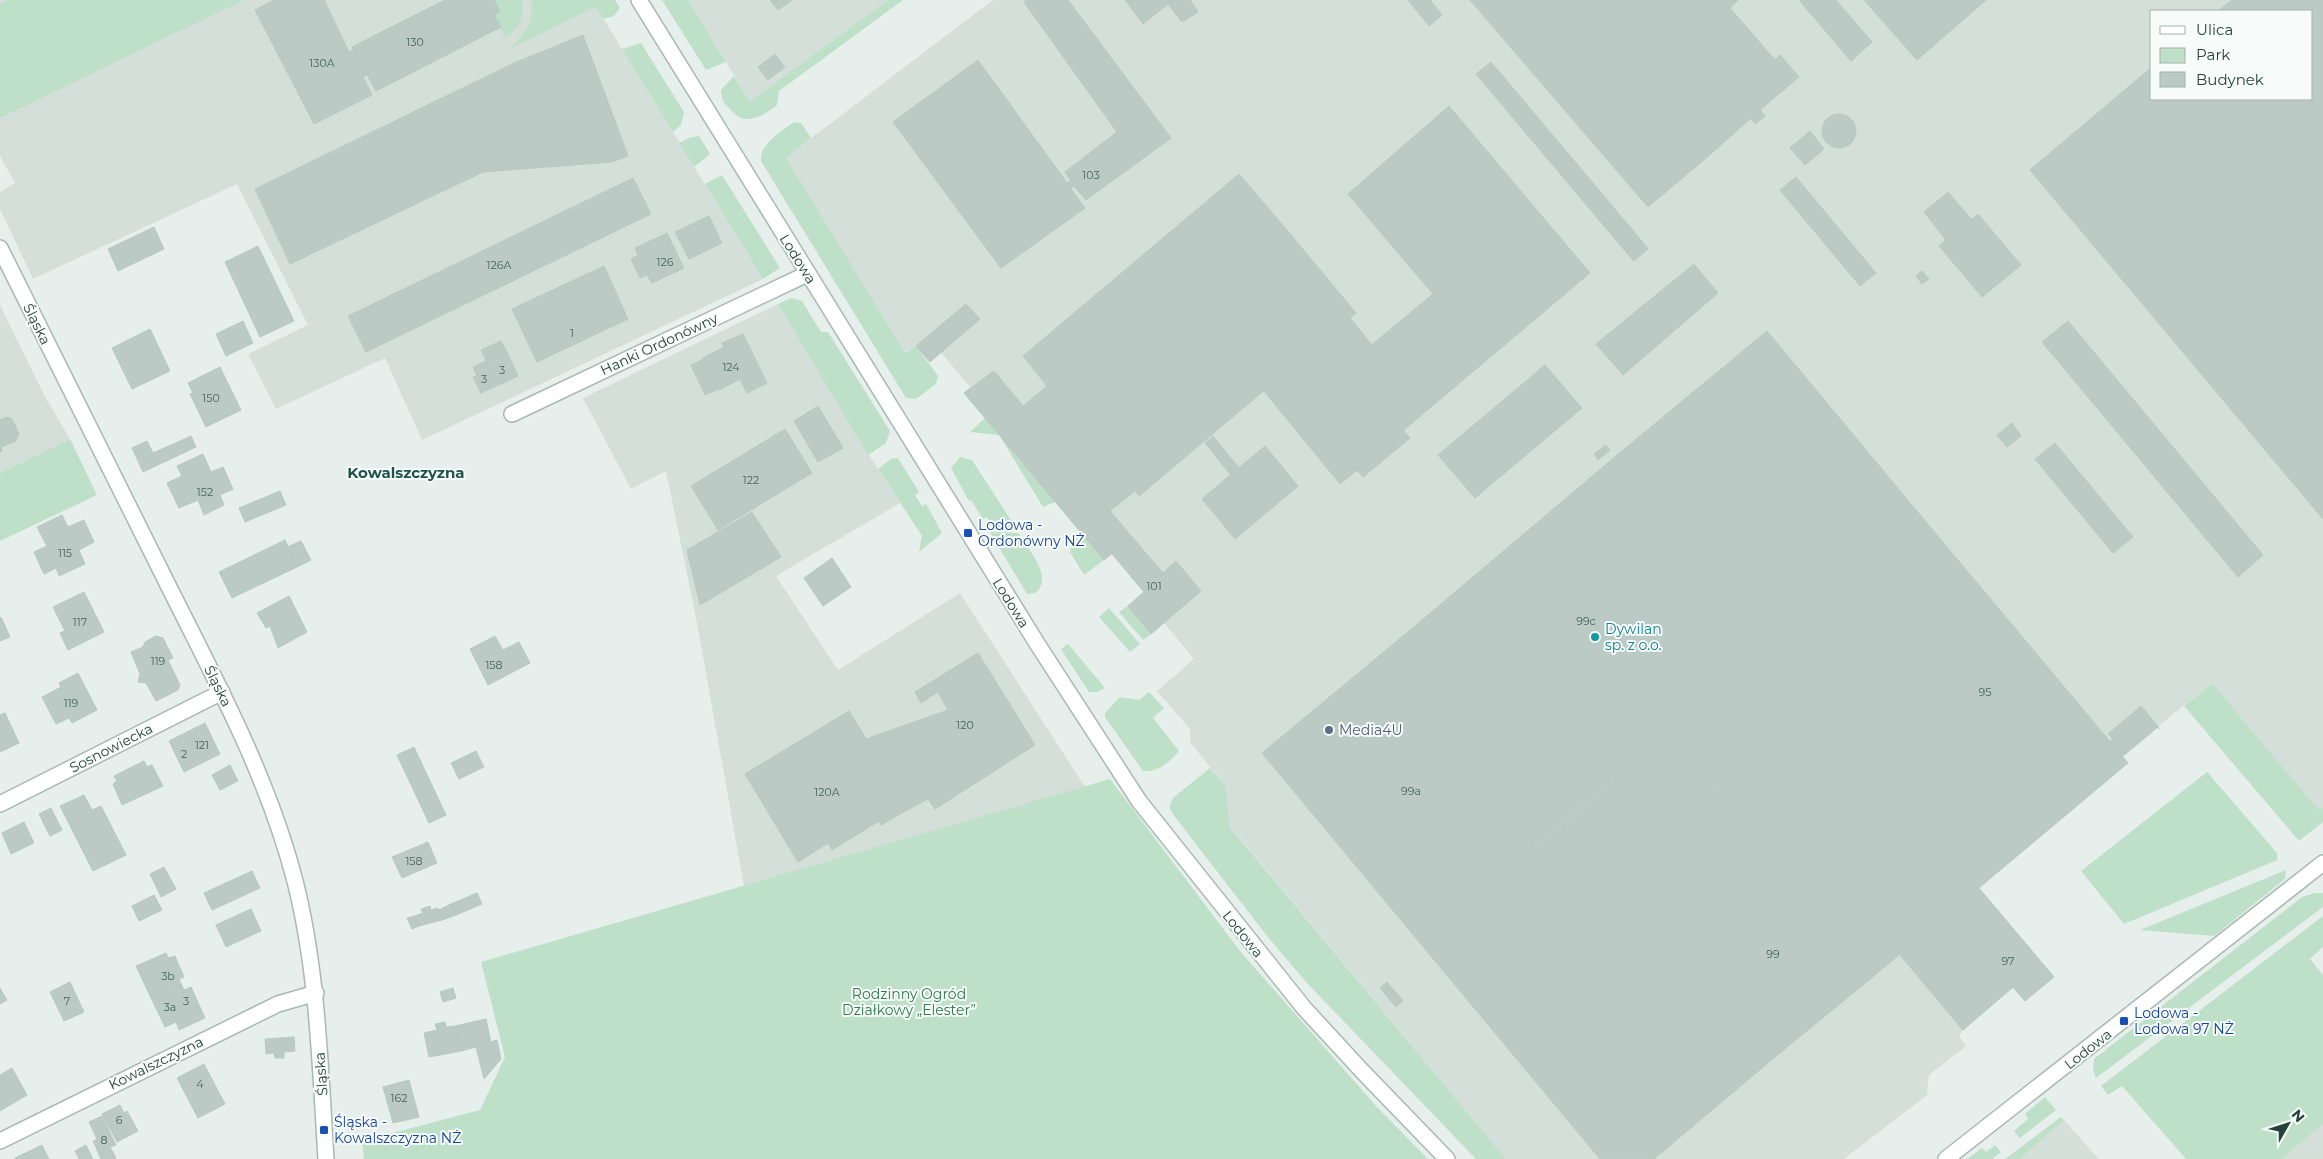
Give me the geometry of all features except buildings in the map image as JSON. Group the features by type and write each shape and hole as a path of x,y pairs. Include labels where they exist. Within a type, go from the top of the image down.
{"street":[{"name":"Lodowa","path":"639,0 1084,719 1139,801 1304,1008 1362,1072 1447,1159"},
{"name":"Śląska","path":"0,248 222,692 256,766 284,843 304,917 316,993 326,1159"},
{"name":"Hanki Ordonówny","path":"512,414 807,274"},
{"name":"Sosnowiecka","path":"0,804 222,692"},
{"name":"Lodowa","path":"1946,1159 2323,863"},
{"name":"Kowalszczyzna","path":"0,1141 271,1007 316,993"}],"shaded area":[{"path":"0,0 592,0 763,279 422,440 385,358 276,409 248,354 308,325 237,184 33,279 0,209 0,192 15,183 0,156"},
{"path":"688,0 888,0 750,101"},
{"path":"993,0 2323,0 2323,807 2319,810 2212,683 2122,755 2128,763 1979,888 2054,977 2025,1001 2013,988 1963,1030 1959,1036 1966,1046 1929,1075 1927,1095 1844,1159 1506,1159 1230,826 1226,787 1190,742 1190,729 1157,691 1194,659 1164,623 1151,634 1128,606 1144,591 1112,554 1104,560 964,393 970,387 928,337 905,353 785,158"},
{"path":"778,304 900,503 776,576 838,670 960,593 1085,787 744,886 697,623 666,471 631,489 583,398"},
{"path":"0,305 43,393 70,439 0,473"},
{"path":"2064,1120 2099,1159 2020,1159"},
{"path":"2323,1124 2323,1159 2282,1159"}],"green space":[{"path":"7,0 244,0 0,118 0,4"},
{"path":"494,0 522,0 523,11 520,22 505,37 494,15 500,12"},
{"path":"531,0 615,0 620,8 614,16 603,19 596,7 510,49 528,27 532,15"},
{"path":"662,0 688,0 726,62 706,70"},
{"path":"888,0 903,0 779,91 777,105 765,113 753,118 741,118 724,102 721,90 734,76 750,101"},
{"path":"641,43 684,112 681,125 673,132 622,49"},
{"path":"794,122 801,123 811,138 786,158 905,353 916,346 938,376 936,384 916,399 906,398 761,161 764,149 768,143"},
{"path":"699,136 710,154 694,167 679,143"},
{"path":"722,175 780,268 763,279 705,184"},
{"path":"791,298 802,301 821,332 828,332 890,431 886,443 868,455 778,304"},
{"path":"985,418 1055,502 1043,507 999,435 970,432"},
{"path":"70,439 97,495 0,541 0,473"},
{"path":"960,457 972,460 1016,528 993,528 987,517 983,519 971,500 969,501 951,468"},
{"path":"898,458 919,492 915,495 922,506 926,504 942,533 919,552 922,536 878,469 891,459"},
{"path":"990,532 1018,533 1038,563 1041,572 1042,580 1040,587 1035,593 1027,594"},
{"path":"1082,535 1104,560 1084,575 1070,552 1073,542"},
{"path":"1128,606 1151,634 1143,640 1119,612"},
{"path":"1109,608 1140,644 1130,652 1099,617"},
{"path":"1068,644 1105,688 1097,692 1089,692 1061,649"},
{"path":"2212,683 2319,810 2323,807 2323,822 2299,841 2184,706"},
{"path":"1149,692 1164,708 1153,718 1179,751 1159,768 1143,771 1105,717 1105,713 1120,697 1139,700"},
{"path":"1210,768 1226,787 1230,827 1506,1159 1476,1159 1306,982 1267,936 1171,812 1171,802 1174,797"},
{"path":"2207,772 2277,853 2277,860 2124,924 2081,871"},
{"name":"Rodzinny Ogród Działkowy „Elester”","path":"1110,779 1240,951 1376,1106 1428,1159 364,1159 362,1141 480,1110 505,1057 481,962"},
{"path":"2286,870 2285,879 2214,936 2140,930"},
{"path":"2323,893 2323,907 2096,1078 2093,1070 2094,1059 2302,897"},
{"path":"2323,916 2323,947 2310,959 2323,975 2323,1124 2282,1159 2186,1159 2122,1086 2108,1095 2101,1086"},
{"path":"2045,1097 2056,1110 2020,1138 2014,1131 2028,1119 2025,1114"},
{"path":"2061,1117 2064,1120 2020,1159 2005,1159"},
{"path":"1995,1145 2001,1152 1992,1159 1967,1159 1982,1148 1986,1152"}],"place":[{"name":"Lodowa - Ordonówny NŻ","path":"968,533"},
{"name":"Dywilan sp. z o.o.","path":"1595,637"},
{"name":"Media4U","path":"1329,730"},
{"name":"Lodowa - Lodowa 97 NŻ","path":"2124,1021"},
{"name":"Śląska - Kowalszczyzna NŻ","path":"324,1130"}],"district":[{"name":"Kowalszczyzna","path":"406,472"}]}
